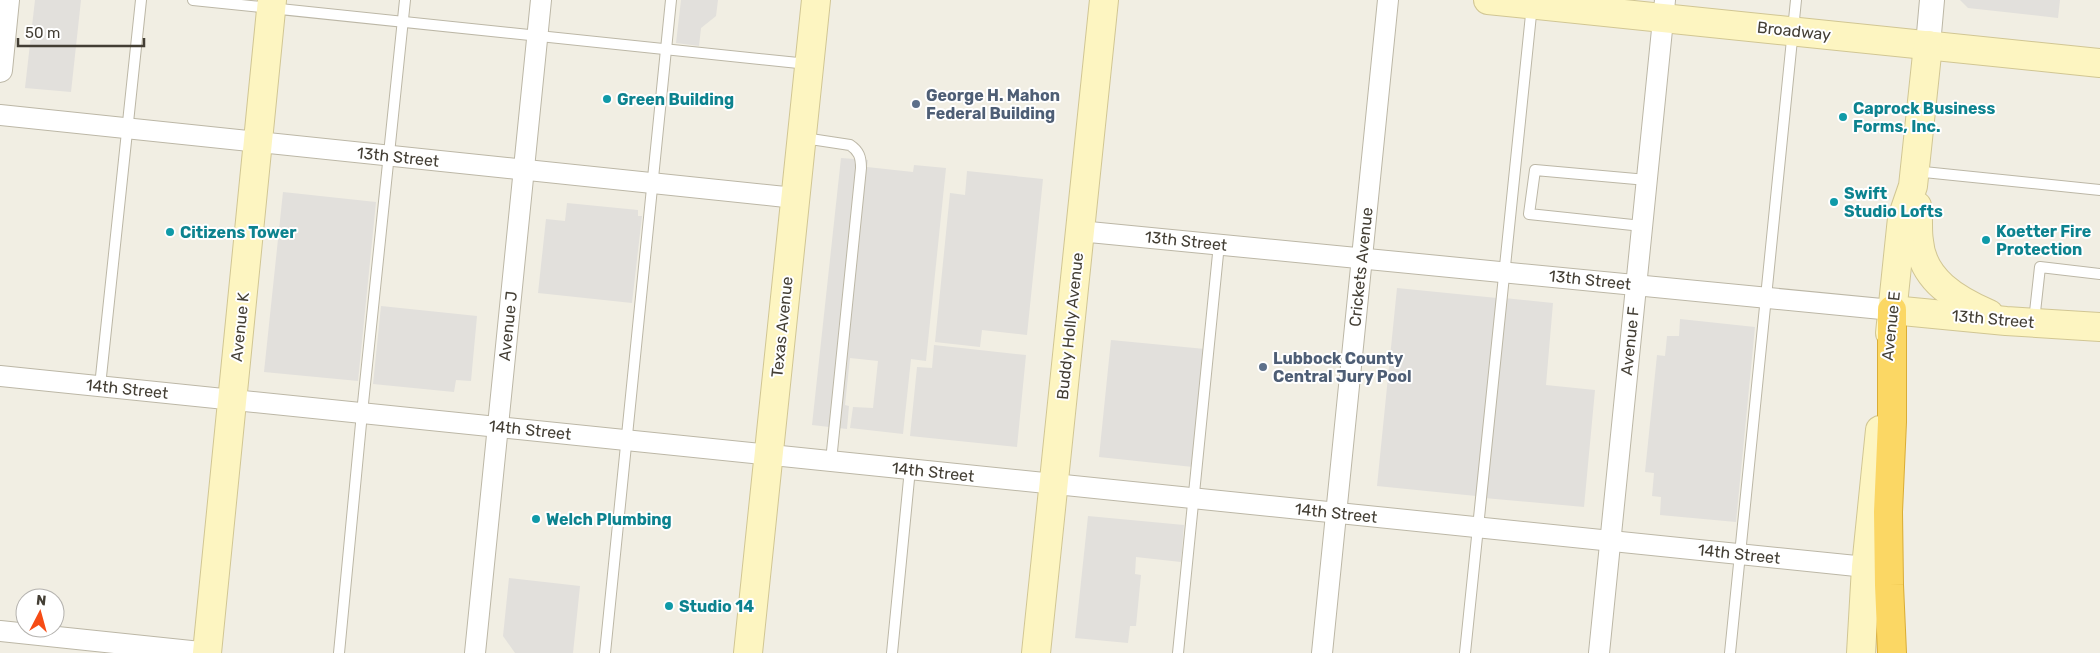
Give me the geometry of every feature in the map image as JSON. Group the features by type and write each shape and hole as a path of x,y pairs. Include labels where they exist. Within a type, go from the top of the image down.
{"highway":[{"path":"1892,310 1892,422 1888,512 1889,611 1892,653"}],"main road":[{"name":"Texas Avenue","path":"748,653 816,0"},
{"name":"Buddy Holly Avenue","path":"1036,653 1104,0"},
{"name":"Broadway","path":"1488,0 1532,4 1664,9 1793,31 2100,63"},
{"name":"Avenue K","path":"208,653 272,4"},
{"name":"Avenue E","path":"1861,653 1866,567 1902,218 1913,178 1928,45"},
{"path":"1913,178 1918,213 1919,243 1927,268 1942,287 1964,303 2006,322"},
{"name":"13th Street","path":"1892,310 2006,322 2100,327"}],"street":[{"path":"0,70 7,0"},
{"name":"Avenue J","path":"475,653 541,0"},
{"name":"Crickets Avenue","path":"1322,653 1388,0"},
{"name":"Avenue E","path":"1928,45 1932,0"},
{"name":"Avenue F","path":"1599,653 1664,9"},
{"name":"13th Street","path":"0,115 795,198"},
{"name":"13th Street","path":"1079,231 1892,310"},
{"name":"14th Street","path":"0,376 1866,567"},
{"path":"0,631 208,653"}],"lane":[{"path":"100,386 129,129 141,0"},
{"path":"193,0 272,4 403,22 809,64"},
{"path":"339,653 405,0"},
{"path":"605,653 625,440 671,0"},
{"path":"1730,653 1796,0"},
{"path":"1465,653 1532,4"},
{"path":"802,138 850,145 856,149 860,156 861,168 830,461"},
{"path":"1642,226 1530,214 1535,170 1647,180"},
{"path":"1913,178 2100,190"},
{"path":"1178,653 1219,244"},
{"path":"2033,323 2040,267 2100,274"},
{"path":"892,653 910,469"}],"shaded area":[{"path":"35,0 81,0 71,92 25,88"},
{"path":"681,0 718,0 716,16 701,28 699,46 676,43"},
{"path":"1960,0 2060,0 2058,18 1968,8"},
{"path":"841,158 868,160 867,167 913,172 914,165 946,168 926,361 911,359 903,434 850,428 853,407 873,408 878,361 850,358 845,405 849,406 847,429 812,425"},
{"path":"967,171 1043,179 1027,335 982,330 980,347 935,342 950,193 965,195"},
{"path":"283,192 376,202 358,381 264,372"},
{"path":"567,203 638,210 638,216 642,216 632,303 538,293 546,219 565,221"},
{"path":"1397,288 1497,298 1476,496 1377,486"},
{"path":"1504,298 1553,303 1546,385 1595,390 1584,507 1484,498"},
{"path":"381,306 477,316 471,381 456,380 454,392 373,384"},
{"path":"1680,319 1755,327 1736,522 1660,515 1661,497 1652,496 1654,473 1645,472 1657,355 1665,356 1667,336 1679,336"},
{"path":"1111,340 1205,349 1193,467 1099,457"},
{"path":"934,345 1026,355 1017,447 910,436 917,367 932,368"},
{"path":"1088,516 1184,525 1181,562 1136,557 1135,574 1141,575 1136,626 1130,626 1128,643 1075,638"},
{"path":"509,578 580,586 573,653 515,653 503,636"}],"place":[{"name":"Green Building","path":"607,99"},
{"name":"George H. Mahon Federal Building","path":"916,104"},
{"name":"Caprock Business Forms, Inc.","path":"1843,117"},
{"name":"Swift Studio Lofts","path":"1834,202"},
{"name":"Citizens Tower","path":"170,232"},
{"name":"Koetter Fire Protection","path":"1986,240"},
{"name":"Lubbock County Central Jury Pool","path":"1263,367"},
{"name":"Welch Plumbing","path":"536,519"},
{"name":"Studio 14","path":"669,606"}]}
